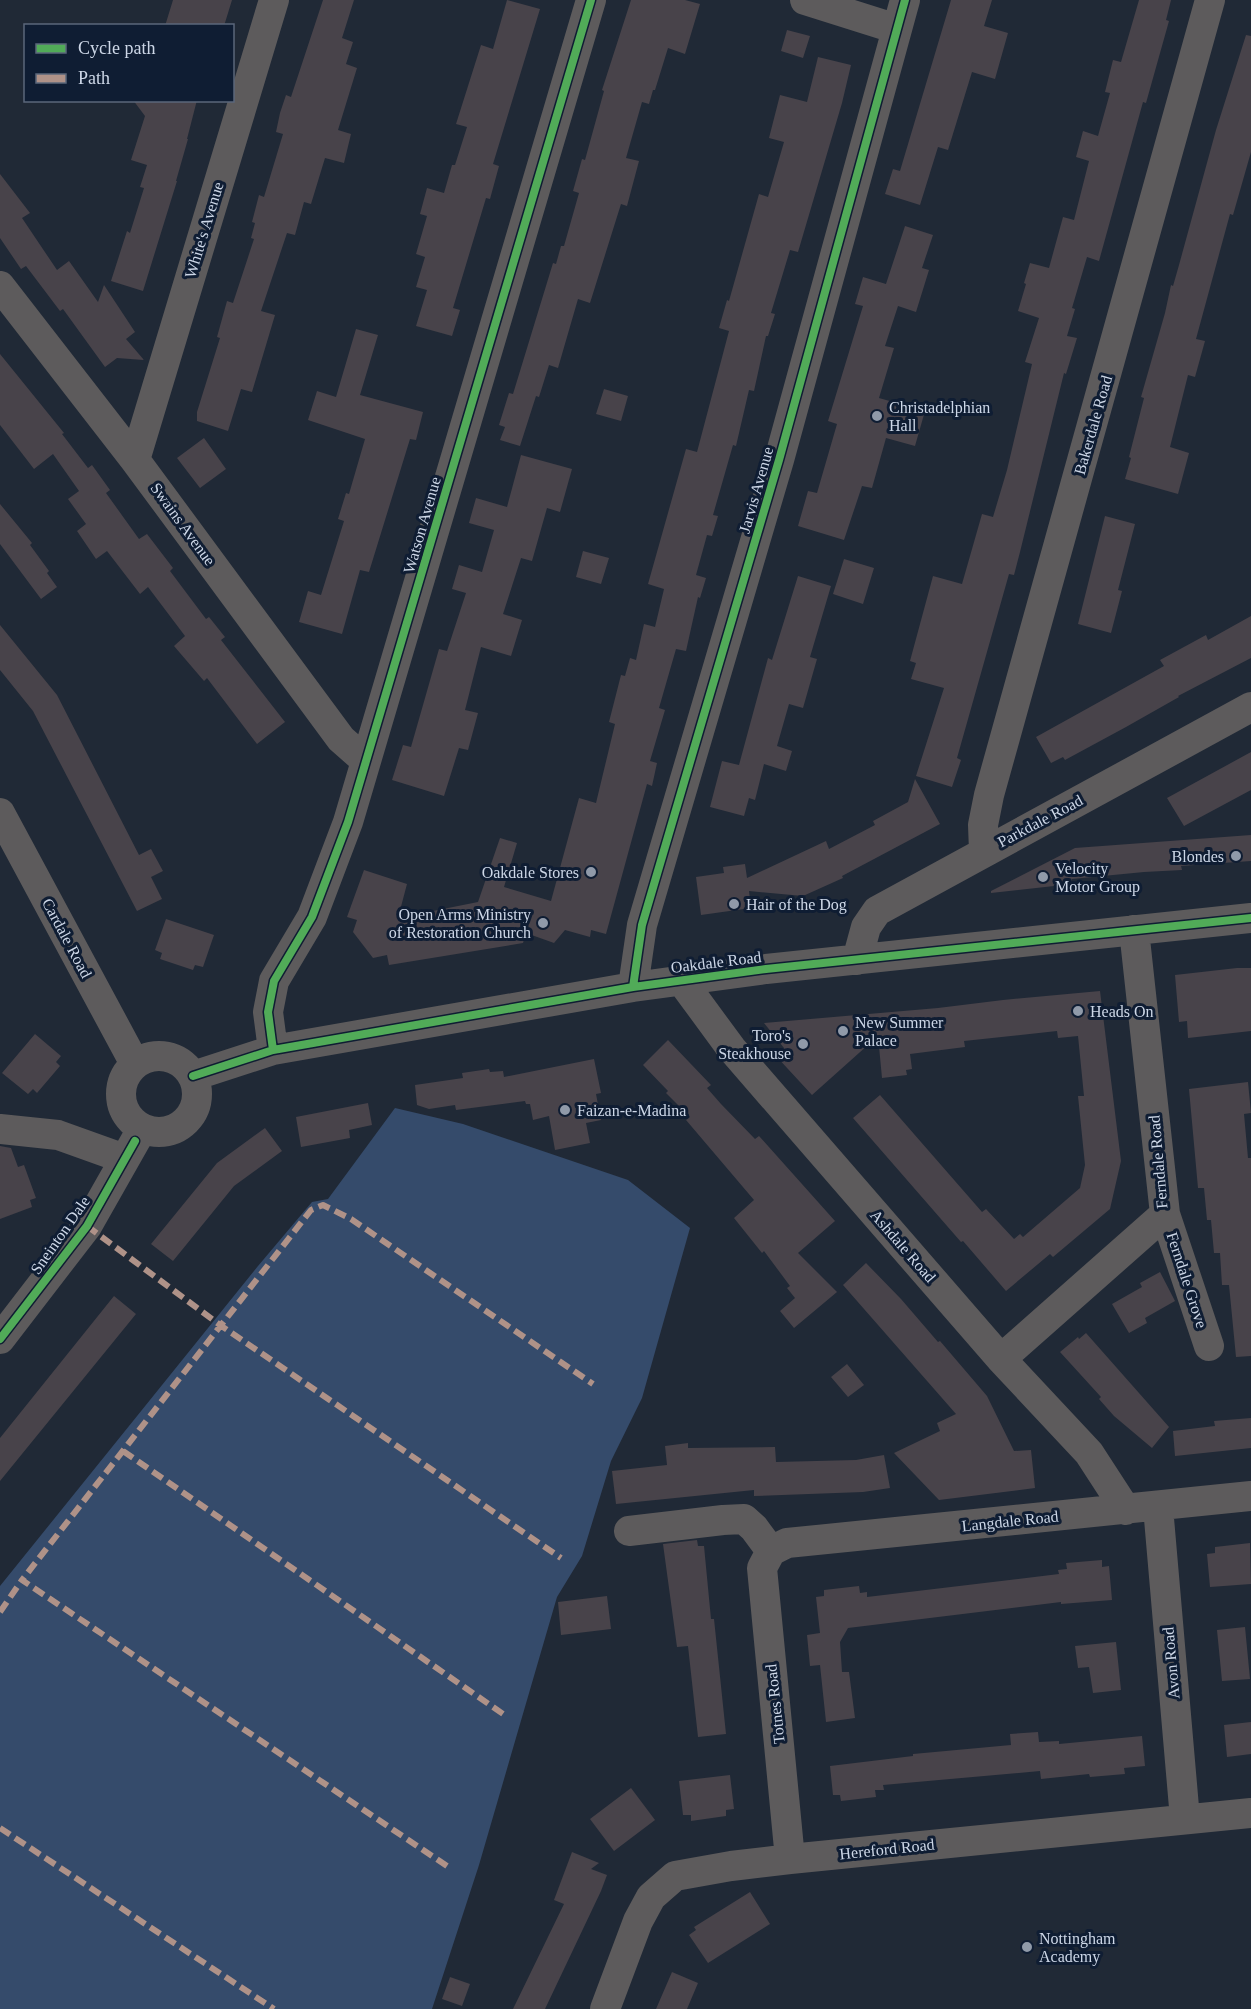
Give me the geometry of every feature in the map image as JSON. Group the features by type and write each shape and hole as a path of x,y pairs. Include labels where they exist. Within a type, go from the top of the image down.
{"street":[{"name":"White's Avenue","path":"135,460 274,0"},
{"name":"Watson Avenue","path":"273,1050 268,1012 274,981 312,917 348,822 591,0"},
{"path":"805,0 897,29"},
{"name":"Jarvis Avenue","path":"633,987 642,925 779,460 905,0"},
{"name":"Bakerdale Road","path":"984,852 983,825 989,795 1210,0"},
{"name":"Swains Avenue","path":"0,286 135,460 341,739 366,761"},
{"name":"Parkdale Road","path":"857,960 866,927 877,911 1251,707"},
{"name":"Cardale Road","path":"0,813 135,1064"},
{"name":"Oakdale Road","path":"193,1076 273,1050 633,987 857,960 1251,918"},
{"name":"Ferndale Road","path":"1001,1359 1165,1214 1134,930"},
{"name":"Ashdale Road","path":"681,980 731,1048 1001,1359 1089,1453 1126,1510"},
{"path":"146,1057 173,1058 184,1065 193,1076 197,1087 194,1111 177,1128 166,1132 154,1132 142,1129 130,1120 122,1106 120,1091 124,1076 135,1064 146,1057"},
{"path":"0,1129 58,1135 125,1159"},
{"name":"Sneinton Dale","path":"0,1339 81,1235 142,1129"},
{"name":"Ferndale Grove","path":"1165,1214 1209,1346"},
{"name":"Langdale Road","path":"771,1551 787,1543 1251,1496"},
{"name":"Avon Road","path":"1158,1507 1185,1819"},
{"path":"629,1531 744,1519 754,1528 771,1551"},
{"name":"Totnes Road","path":"771,1551 762,1568 790,1859"},
{"name":"Hereford Road","path":"605,2009 638,1921 651,1897 675,1876 790,1859 1251,1813"}],"shaded area":[{"path":"395,1108 463,1124 628,1180 690,1228 642,1398 611,1461 582,1556 557,1597 479,1865 432,2009 0,2009 0,1586 312,1202 328,1199"}],"building":[{"path":"173,0 232,0 225,24 166,24"},
{"path":"323,0 354,0 342,38 353,42 346,64 357,68 338,130 351,134 344,163 325,158 311,204 304,202 295,235 287,233 261,311 275,315 252,392 241,389 228,431 197,421 197,412 220,338 217,337 227,301 233,303 254,239 251,238 255,223 252,222 259,195 264,197 283,134 276,132 280,113 286,95 291,97"},
{"path":"507,0 540,9 493,164 499,166 490,199 486,198 453,308 460,310 452,336 416,326 427,290 416,287 425,257 416,254 427,216 420,214 427,188 444,193 467,127 456,124 481,45 493,49"},
{"path":"631,0 685,0 700,4 685,54 668,48 649,104 642,102 626,158 639,161 627,206 621,204 590,303 578,299 558,368 549,365 520,446 500,440 505,427 499,425 509,393 513,394 553,263 556,264 561,246 564,246 579,193 573,191 582,159 585,160 604,91 602,90"},
{"path":"951,0 992,0 984,26 1008,33 995,79 972,72 948,150 938,147 920,205 885,194 893,169 900,171"},
{"path":"1139,0 1171,0 1166,20 1169,21 1146,103 1143,102 1099,261 1087,257 1072,308 1075,309 1067,336 1077,338 1066,374 1064,373 1014,575 1009,574 957,758 961,760 952,787 916,776 944,688 911,679 916,663 910,661 933,576 962,584 982,514 993,517 1007,470 1032,364 1025,362 1039,318 1018,311 1026,284 1024,283 1030,263 1049,268 1063,217 1074,220 1089,161 1076,157 1083,131 1098,136 1110,93 1105,92 1113,60 1121,62"},
{"path":"787,30 810,36 803,58 781,51"},
{"path":"1246,35 1251,36 1251,152 1233,215 1230,214 1196,339 1205,341 1195,377 1188,375 1170,447 1189,453 1178,494 1125,479 1144,398 1141,397 1171,285 1173,286 1216,130"},
{"path":"818,57 851,65 842,103 798,252 790,250 771,313 775,314 768,336 766,336 754,391 749,390 736,446 733,445 713,515 718,516 712,536 707,535 696,575 706,578 700,598 698,597 686,651 676,649 659,708 665,710 650,761 657,763 652,786 647,784 606,934 591,930 590,937 565,930 554,943 526,933 523,943 389,965 387,955 373,958 353,932 357,920 347,917 364,870 407,884 398,918 478,902 500,838 517,843 504,887 551,901 579,798 596,803 615,724 609,722 621,675 625,676 630,658 636,660 644,624 655,627 664,589 648,584 686,449 697,452 729,331 719,328 727,300 729,301 759,194 768,197 784,142 769,138 780,95 807,102"},
{"path":"134,102 196,102 177,181 143,291 111,281 127,231 130,233 144,188 140,187 147,165 131,160 145,116"},
{"path":"0,174 30,213 22,218 57,270 69,261 98,302 104,285 135,332 126,339 144,360 117,358 105,367 63,309 60,311 26,266 21,269 0,238"},
{"path":"905,226 933,235 922,268 929,270 916,312 898,306 885,346 894,348 879,398 925,411 915,446 886,438 872,488 862,486 844,540 798,526 808,491 817,493 837,424 828,421 863,306 855,304 863,277 886,284"},
{"path":"356,329 378,335 360,395 423,412 416,440 410,439 369,572 360,570 342,634 299,622 308,591 321,595 344,521 338,519 346,493 349,494 365,439 308,420 317,391 336,397"},
{"path":"0,354 64,433 62,434 88,468 92,465 110,490 106,493 139,539 147,534 173,568 170,571 206,619 209,617 225,637 221,640 285,722 257,744 207,678 204,681 174,646 185,636 148,587 140,594 107,551 96,559 77,531 86,524 68,499 79,491 53,454 34,469 0,425"},
{"path":"604,389 628,396 621,421 596,414"},
{"path":"204,438 226,469 200,488 177,458"},
{"path":"521,455 572,469 560,512 547,508 532,561 521,558 503,614 522,620 511,656 481,647 465,710 478,713 468,750 459,748 444,796 392,780 403,745 411,747 439,649 447,651 466,593 452,589 459,565 482,572 494,530 469,523 476,498 507,507"},
{"path":"0,504 32,543 30,545 49,571 47,573 57,587 41,599 0,544"},
{"path":"1105,516 1135,524 1118,590 1122,591 1111,633 1078,624"},
{"path":"583,551 609,558 601,584 576,577"},
{"path":"844,559 874,568 863,604 833,594"},
{"path":"798,576 831,586 810,657 817,659 803,708 789,704 777,746 792,751 786,771 764,764 755,800 749,798 744,816 710,807 722,761 739,765 768,658 772,660"},
{"path":"1251,616 1251,658 1065,760 1063,757 1051,763 1036,737 1164,666 1160,660 1206,635 1208,640"},
{"path":"0,625 57,695 139,855 151,849 163,871 151,877 162,899 137,911 33,711 0,670"},
{"path":"1251,752 1251,790 1184,826 1167,798"},
{"path":"915,779 940,824 842,876 843,878 803,896 749,891 751,908 701,915 696,877 724,873 723,867 745,864 747,878 826,841 829,849 875,825 873,821 908,802"},
{"path":"1251,835 1251,861 1181,866 1182,870 1072,879 1072,884 991,893 1075,848"},
{"path":"166,919 214,935 203,967 195,965 193,970 160,959 162,953 155,950"},
{"path":"1251,968 1251,1031 1188,1038 1187,1021 1179,1022 1175,975"},
{"path":"1100,991 1121,1161 1110,1209 1053,1257 1050,1254 1006,1291 853,1118 880,1095 982,1212 986,1209 1014,1239 1020,1234 1023,1237 1080,1188 1085,1165 1078,1096 1084,1096 1078,1036 1058,1038 1057,1031 964,1041 965,1047 910,1054 912,1069 906,1070 907,1075 882,1078 878,1036 812,1095 776,1056 784,1048 764,1023 938,1008"},
{"path":"35,1034 61,1056 56,1062 60,1066 37,1093 33,1089 28,1094 2,1073"},
{"path":"668,1040 711,1085 707,1088 721,1104 755,1139 759,1136 835,1221 798,1253 837,1292 794,1328 780,1311 795,1298 787,1288 790,1286 764,1251 762,1253 734,1218 754,1200 686,1120 690,1117 643,1065"},
{"name":"Faizan-e-Madina","path":"594,1059 601,1093 596,1094 601,1120 586,1123 590,1143 555,1150 549,1116 533,1120 530,1104 526,1104 525,1101 456,1110 455,1105 429,1109 417,1105 415,1085 463,1078 462,1073 489,1069 490,1072 503,1071 504,1077"},
{"path":"1248,1082 1251,1113 1244,1114 1248,1158 1251,1158 1251,1356 1236,1357 1229,1285 1222,1285 1220,1253 1214,1253 1211,1220 1207,1220 1204,1188 1198,1188 1189,1089"},
{"path":"368,1103 372,1125 349,1130 350,1138 301,1147 296,1117"},
{"path":"265,1128 282,1151 234,1186 173,1261 151,1244 217,1163"},
{"path":"0,1146 11,1148 18,1167 24,1165 36,1198 30,1200 32,1207 0,1219"},
{"path":"866,1263 938,1342 940,1341 987,1396 1014,1451 1031,1450 1035,1488 939,1500 894,1453 940,1431 937,1423 956,1414 843,1285"},
{"path":"1160,1272 1175,1301 1145,1318 1147,1323 1129,1333 1112,1304 1142,1287 1140,1283"},
{"path":"114,1296 136,1314 0,1481 0,1438"},
{"path":"1086,1333 1169,1427 1152,1448 1114,1416 1099,1399 1101,1397 1060,1352"},
{"path":"847,1364 864,1385 848,1397 831,1377"},
{"path":"1251,1418 1251,1448 1175,1456 1173,1431 1215,1426 1214,1421"},
{"path":"688,1443 688,1448 775,1447 776,1462 856,1460 884,1455 890,1488 863,1492 754,1496 754,1490 616,1504 612,1471 667,1465 665,1446"},
{"path":"697,1540 698,1546 704,1546 726,1734 698,1737 688,1646 677,1647 663,1544"},
{"path":"1250,1543 1251,1584 1210,1587 1207,1554 1215,1553 1215,1547"},
{"path":"1102,1560 1102,1567 1109,1566 1112,1600 1061,1604 1061,1602 848,1628 840,1642 842,1672 849,1672 855,1718 826,1722 820,1665 810,1666 807,1635 820,1633 816,1597 824,1596 824,1590 859,1586 860,1593 867,1592 867,1597 1059,1574 1058,1570 1067,1569 1066,1563"},
{"path":"607,1596 611,1629 561,1635 558,1602"},
{"path":"1245,1627 1250,1679 1222,1681 1217,1630"},
{"path":"1116,1642 1121,1690 1093,1693 1089,1667 1078,1668 1075,1646"},
{"path":"1251,1722 1251,1754 1227,1757 1224,1725"},
{"path":"1038,1732 1039,1742 1059,1741 1059,1744 1142,1736 1145,1766 1124,1768 1125,1774 1090,1777 1089,1774 1041,1779 1040,1771 883,1785 884,1790 875,1790 876,1797 841,1801 840,1795 833,1795 830,1766 913,1756 913,1754 1011,1745 1010,1734"},
{"path":"730,1775 734,1809 726,1810 726,1816 691,1821 691,1815 683,1815 679,1781"},
{"path":"631,1788 655,1820 614,1851 590,1819"},
{"path":"572,1852 599,1863 591,1869 607,1875 601,1891 545,2009 513,2009 564,1904 554,1900"},
{"path":"750,1892 770,1924 708,1963 689,1935 696,1930 694,1927"},
{"path":"672,1972 698,1983 687,2009 656,2009"},
{"path":"450,1977 470,1984 462,2006 442,1999"}],"marked path":[{"path":"447,1866 22,1580 311,1210 323,1205 351,1219 593,1384"},
{"path":"87,1226 220,1325 561,1558"},
{"path":"123,1451 506,1716"},
{"path":"0,1612 22,1580"},
{"path":"0,1828 274,2009"}],"cycle path":[{"path":"273,1050 268,1012 274,981 312,917 348,822 591,0"},
{"path":"633,987 642,925 779,460 905,0"},
{"path":"193,1076 273,1050 633,987 766,969 1251,918"},
{"path":"0,1339 87,1226 135,1141"}],"place":[{"name":"Christadelphian Hall","path":"877,416"},
{"name":"Blondes","path":"1236,856"},
{"name":"Oakdale Stores","path":"591,872"},
{"name":"Velocity Motor Group","path":"1043,877"},
{"name":"Hair of the Dog","path":"734,904"},
{"name":"Open Arms Ministry of Restoration Church","path":"543,923"},
{"name":"Heads On","path":"1078,1011"},
{"name":"New Summer Palace","path":"843,1031"},
{"name":"Toro's Steakhouse","path":"803,1044"},
{"name":"Faizan-e-Madina","path":"565,1110"},
{"name":"Nottingham Academy","path":"1027,1947"}]}
